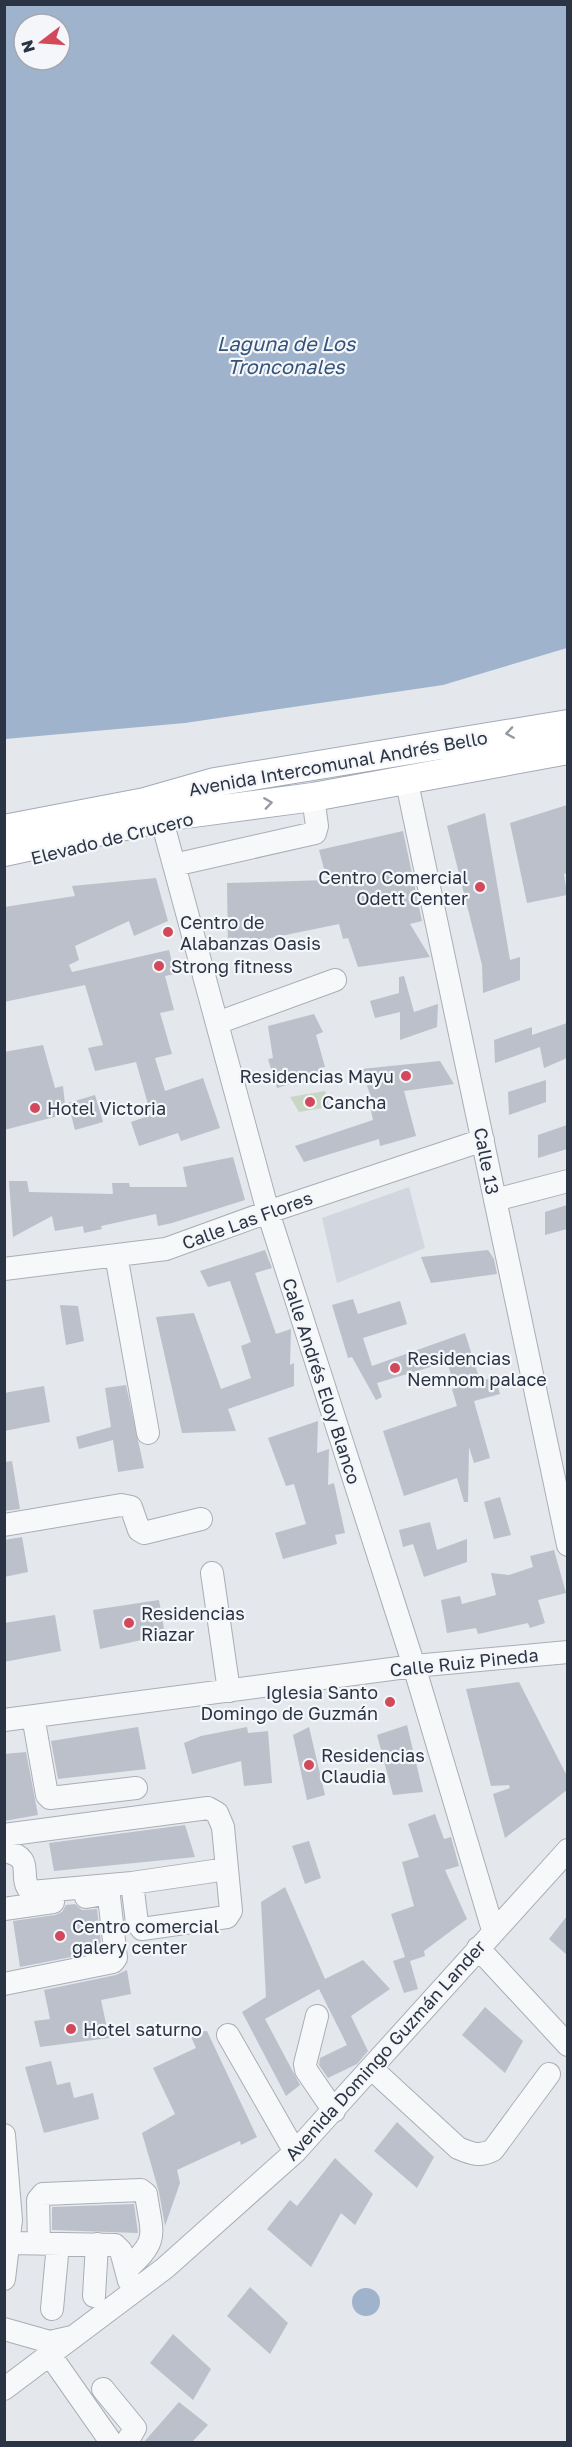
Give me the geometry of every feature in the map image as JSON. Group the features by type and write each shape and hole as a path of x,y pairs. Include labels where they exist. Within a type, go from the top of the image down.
{"main road":[{"name":"Avenida Intercomunal Andrés Bello","path":"4,852 152,817 215,782 567,724"},
{"name":"Avenida Intercomunal Andrés Bello","path":"4,829 152,817 313,797 567,750"},
{"name":"Elevado de Crucero","path":"4,816 81,801 215,782"},
{"name":"Elevado de Crucero","path":"4,864 152,817"}],"street":[{"name":"Calle 13","path":"406,778 567,1545"},
{"path":"174,865 315,833 318,826 313,797"},
{"name":"Calle Andrés Eloy Blanco","path":"152,817 174,865 268,1212 414,1666 493,1930"},
{"path":"217,1023 335,980"},
{"name":"Calle Las Flores","path":"4,1269 166,1249 268,1212 483,1140"},
{"path":"495,1200 567,1181"},
{"path":"116,1255 148,1433"},
{"path":"4,1525 121,1505 131,1506 139,1530 144,1533 201,1519"},
{"path":"212,1573 229,1691"},
{"name":"Calle Ruiz Pineda","path":"4,1720 414,1666 567,1652"},
{"path":"33,1716 47,1795 50,1798 136,1788"},
{"path":"4,1835 208,1809 217,1813 223,1827 231,1911 227,1917 142,1929 137,1923 132,1883"},
{"path":"4,1851 17,1854 25,1863 27,1887 31,1892 132,1883 227,1869"},
{"name":"Avenida Domingo Guzmán Lander","path":"4,2389 165,2268 295,2152 334,2111 493,1930 565,1858"},
{"path":"4,1909 105,1894 109,1897 116,1958 110,1965 4,1984"},
{"path":"478,1948 567,2045"},
{"path":"317,2016 305,2064 306,2070 334,2111"},
{"path":"228,2036 295,2152"},
{"path":"372,2068 458,2148 472,2155 494,2150 549,2074"},
{"path":"4,2135 10,2188 9,2243 4,2279"},
{"path":"52,2309 48,2243 38,2200 43,2194 141,2190 146,2194 152,2236 150,2245 126,2270"},
{"path":"9,2243 97,2244 118,2248 132,2294"},
{"path":"94,2296 97,2244"},
{"name":"Avenida Domingo Guzmán Lander","path":"4,2329 50,2342 67,2339 82,2332"},
{"path":"50,2355 111,2442"},
{"path":"103,2389 135,2428 127,2442"}],"shaded area":[{"path":"409,1187 425,1248 337,1283 322,1218"}],"green space":[{"name":"Cancha","path":"325,1091 329,1107 299,1112 290,1097"}],"water":[{"name":"Laguna de Los Tronconales","path":"4,5 567,5 567,648 443,685 185,723 5,739"},
{"path":"366,2288 376,2292 380,2302 376,2312 366,2316 356,2312 352,2302 356,2292"}],"building":[{"path":"567,805 567,873 564,874 567,895 527,903 510,823"},
{"name":"Centro Comercial Odett Center","path":"485,813 510,960 520,957 520,980 483,993 482,965 447,826"},
{"path":"403,831 422,921 410,924 430,957 358,967 348,938 343,939 339,924 228,947 227,883 327,880 319,850"},
{"path":"156,878 168,921 134,936 129,921 75,946 79,960 69,965 72,972 169,950 175,974 165,976 174,1010 160,1013 172,1054 155,1058 165,1091 203,1078 220,1128 181,1141 178,1133 139,1146 131,1122 151,1115 136,1062 95,1071 88,1048 103,1045 85,985 4,1002 4,907 75,896 72,886"},
{"path":"404,976 414,1012 438,1004 437,1027 400,1040 400,1012 375,1018 370,1001 399,993 399,977"},
{"path":"314,1014 323,1032 316,1035 325,1067 320,1068 321,1075 277,1088 268,1059 273,1058 268,1026"},
{"path":"567,1023 567,1058 544,1068 540,1047 495,1063 494,1040 532,1027 532,1035"},
{"path":"43,1045 55,1088 63,1086 66,1114 4,1130 4,1052"},
{"path":"440,1061 454,1084 404,1091 416,1136 380,1146 379,1139 304,1162 295,1146 373,1120 370,1106 374,1105 361,1069"},
{"path":"546,1080 546,1102 509,1115 508,1092"},
{"path":"95,1095 103,1122 75,1130 68,1103"},
{"path":"567,1125 567,1149 538,1158 538,1135"},
{"path":"233,1157 245,1200 158,1226 156,1214 101,1226 102,1229 84,1233 83,1226 55,1231 52,1216 13,1237 9,1181 27,1181 29,1192 113,1194 112,1183 129,1183 130,1187 187,1187 183,1167"},
{"path":"567,1205 567,1229 545,1235 545,1212"},
{"path":"265,1250 272,1268 255,1273 276,1334 291,1329 290,1365 294,1363 294,1386 228,1409 236,1431 182,1433 156,1317 194,1313 221,1389 251,1378 241,1346 251,1342 230,1281 208,1287 200,1271"},
{"path":"488,1250 494,1259 497,1274 431,1283 421,1257"},
{"path":"353,1299 358,1314 400,1301 407,1324 363,1338 372,1366 465,1333 480,1381 495,1377 500,1394 474,1401 490,1458 474,1463 469,1447 468,1502 464,1502 457,1478 404,1496 383,1431 457,1406 452,1389 455,1388 447,1362 377,1383 382,1397 376,1400 352,1357 348,1358 332,1305"},
{"path":"60,1305 78,1306 84,1341 66,1345"},
{"path":"126,1385 144,1468 118,1472 113,1440 79,1449 76,1437 111,1427 105,1388"},
{"path":"44,1386 50,1422 4,1431 4,1393"},
{"path":"318,1421 317,1453 329,1449 328,1485 334,1483 345,1533 335,1535 337,1544 283,1559 275,1533 306,1524 294,1484 286,1486 268,1438"},
{"path":"12,1461 20,1509 4,1511 4,1462"},
{"path":"500,1497 511,1535 494,1539 484,1502"},
{"path":"430,1522 437,1550 467,1539 467,1562 424,1577 413,1544 403,1547 399,1530"},
{"path":"22,1537 28,1572 4,1577 4,1540"},
{"path":"554,1550 566,1593 538,1600 545,1623 530,1628 528,1623 478,1634 476,1628 447,1633 441,1600 460,1596 462,1604 496,1595 491,1573 509,1575 533,1567 530,1556"},
{"name":"Residencias Riazar","path":"159,1600 165,1635 100,1649 93,1610"},
{"path":"55,1615 61,1651 4,1662 4,1623"},
{"path":"519,1682 567,1776 567,1790 505,1838 493,1794 510,1788 509,1785 491,1786 466,1689"},
{"path":"407,1725 423,1792 393,1795 377,1735"},
{"path":"138,1727 146,1769 58,1779 51,1741"},
{"path":"247,1727 248,1733 268,1731 272,1783 244,1786 241,1761 192,1774 184,1743 201,1736"},
{"name":"Residencias Claudia","path":"309,1727 325,1795 307,1800 293,1735"},
{"path":"26,1752 38,1815 4,1821 4,1754"},
{"path":"435,1814 444,1839 451,1837 459,1866 445,1870 467,1919 424,1951 425,1956 410,1961 418,1989 404,1993 393,1961 405,1957 391,1914 414,1906 402,1862 419,1857 408,1824"},
{"path":"185,1825 195,1857 54,1871 49,1843"},
{"path":"309,1841 321,1878 305,1884 292,1846"},
{"path":"285,1887 325,1979 363,1960 390,1989 351,2016 368,2051 357,2064 328,2078 319,2065 320,2058 347,2045 319,1989 265,2019 300,2085 286,2096 242,2012 266,1997 261,1902"},
{"name":"Centro comercial galery center","path":"75,1904 82,1910 97,1909 102,1951 20,1967 13,1921 55,1915 62,1912 66,1905"},
{"path":"567,1916 567,1955 549,1939"},
{"path":"127,1970 131,1994 101,2000 109,2038 40,2047 34,2021 50,2019 44,1990 116,1975"},
{"path":"485,2007 523,2041 505,2073 462,2035"},
{"path":"207,2031 257,2137 241,2145 240,2141 177,2170 180,2183 165,2226 159,2192 142,2133 175,2114 153,2068 196,2048 189,2032"},
{"path":"51,2061 57,2085 70,2082 74,2098 93,2093 99,2119 44,2133 25,2067"},
{"path":"397,2122 434,2157 417,2188 374,2151"},
{"path":"335,2158 373,2194 355,2225 341,2213 311,2267 267,2229 290,2200 297,2206"},
{"path":"134,2204 138,2233 52,2230 52,2207"},
{"path":"250,2287 288,2323 270,2354 227,2316"},
{"path":"173,2334 211,2369 193,2400 150,2363"},
{"path":"179,2402 208,2425 192,2442 144,2442"}],"place":[{"name":"Centro Comercial Odett Center","path":"480,887"},
{"name":"Centro de Alabanzas Oasis","path":"168,932"},
{"name":"Strong fitness","path":"159,966"},
{"name":"Residencias Mayu","path":"406,1076"},
{"name":"Cancha","path":"310,1102"},
{"name":"Hotel Victoria","path":"35,1108"},
{"name":"Residencias Nemnom palace","path":"395,1368"},
{"name":"Residencias Riazar","path":"129,1623"},
{"name":"Iglesia Santo Domingo de Guzmán","path":"390,1702"},
{"name":"Residencias Claudia","path":"309,1765"},
{"name":"Centro comercial galery center","path":"60,1936"},
{"name":"Hotel saturno","path":"71,2029"}]}
